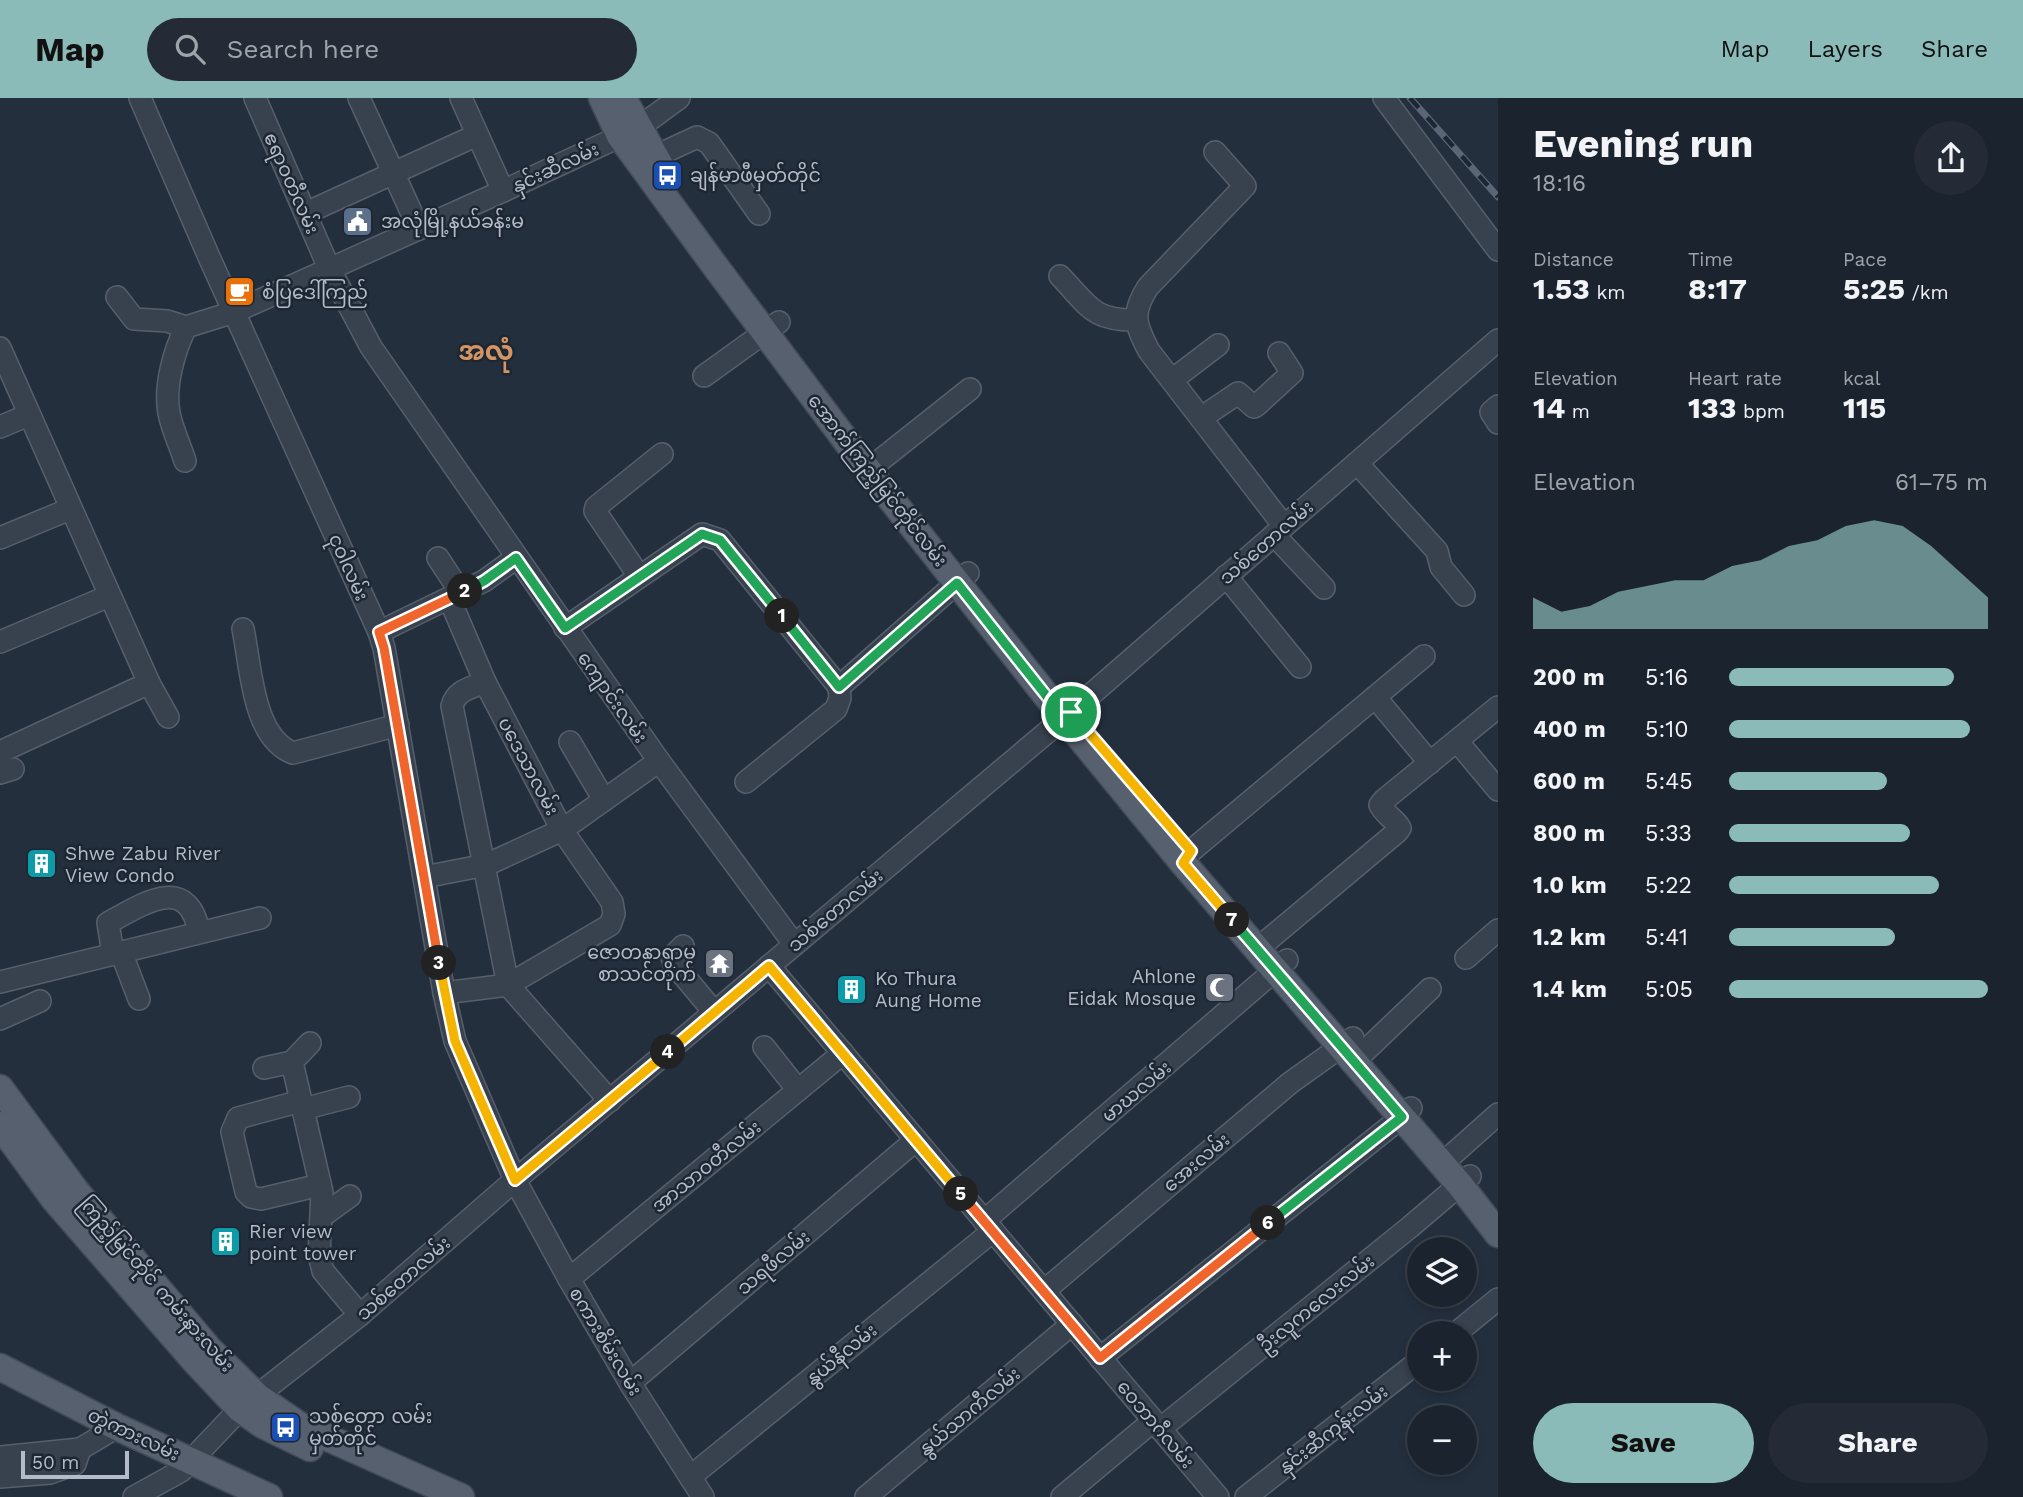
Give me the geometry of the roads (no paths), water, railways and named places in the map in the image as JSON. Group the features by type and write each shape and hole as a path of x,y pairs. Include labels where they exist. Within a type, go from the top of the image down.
{"main road":[{"name":"အောက်ကြည့်မြင်တိုင်လမ်း","path":"602,98 874,466 1067,715 1187,857 1353,1045 1465,1180 1498,1211"},
{"name":"အောက်ကြည့်မြင်တိုင်လမ်း","path":"622,98 629,132 654,157 734,279"},
{"name":"ကြည့်မြင်တိုင် ကမ်းနားလမ်း","path":"0,1088 54,1199 193,1359 249,1403 299,1424 384,1472 461,1497"},
{"name":"အောက်ကြည့်မြင်တိုင်လမ်း","path":"1407,1112 1452,1155 1498,1234"},
{"name":"ကြည့်မြင်တိုင် ကမ်းနားလမ်း","path":"0,1125 25,1141"},
{"name":"တွဲကားလမ်း","path":"0,1367 117,1427 269,1497"},
{"path":"384,1472 422,1497"}],"street":[{"name":"ငုဝါလမ်း","path":"141,98 234,312 379,632 455,1041 515,1180"},
{"name":"ဧရာဝတီလမ်း","path":"255,98 329,268"},
{"path":"359,98 419,229"},
{"path":"461,98 503,191"},
{"name":"နှင်းဆီလမ်း","path":"186,327 234,312 503,191 629,132 679,98"},
{"path":"1384,98 1498,250"},
{"path":"306,214 477,135"},
{"path":"654,157 698,137 709,143 759,214"},
{"path":"1215,152 1242,180 1245,186 1243,191 1148,287 1137,304 1138,329 1149,351 1201,418 1279,531 1324,588"},
{"name":"ကျောင်းလမ်း","path":"329,268 371,347 516,558 659,761 794,944"},
{"path":"1060,276 1097,315 1117,320 1137,320"},
{"path":"117,297 134,319 167,321 186,327 179,342 167,395 169,415 186,461"},
{"path":"704,376 772,327"},
{"name":"သစ်တောလမ်း","path":"134,1497 181,1471 249,1403 360,1315 515,1180 1067,715 1498,340"},
{"path":"1172,380 1218,345"},
{"path":"0,348 109,596 149,683 168,717"},
{"path":"1201,418 1238,393 1254,407 1292,373 1279,354"},
{"path":"874,466 970,389"},
{"path":"1498,406 1491,412 1498,422"},
{"path":"0,427 28,415"},
{"path":"639,576 595,511 596,507 662,454"},
{"path":"1357,463 1437,551 1441,568 1464,595"},
{"path":"0,538 70,509"},
{"path":"565,628 702,534 720,540 839,687 840,698 836,709 746,782"},
{"name":"ပဒေသာလမ်း","path":"438,558 456,596 485,682 562,830 612,902 614,914 610,925 508,985"},
{"path":"379,632 484,581 516,558"},
{"path":"1226,576 1300,667"},
{"path":"839,687 963,578"},
{"path":"0,642 109,596"},
{"path":"243,629 249,677 265,726 280,748 293,753 398,725"},
{"path":"1187,857 1424,656"},
{"path":"485,682 460,692 454,698 453,706 508,985 610,1101"},
{"path":"4,765 149,683"},
{"path":"1375,697 1430,763 1498,707"},
{"path":"1457,741 1498,790"},
{"path":"570,742 604,800"},
{"path":"424,877 486,865 562,830 659,761"},
{"name":"မာဃလမ်း","path":"989,1226 1397,832 1400,828 1397,823 1380,805 1430,763"},
{"path":"139,999 117,953 108,923 156,898 167,897 180,900 190,908 198,932"},
{"path":"0,982 260,918"},
{"path":"1466,958 1498,930"},
{"path":"682,946 672,957 674,964 714,1012"},
{"name":"ဝေဘာဂီလမ်း","path":"769,966 1218,1497"},
{"path":"444,993 508,985"},
{"name":"အေးလမ်း","path":"1044,1291 1290,1083 1353,1045 1430,989"},
{"path":"0,1019 40,1001"},
{"path":"264,1068 292,1062 310,1043"},
{"path":"764,1047 798,1090"},
{"name":"အာသာဝတီလမ်း","path":"569,1279 843,1054"},
{"path":"292,1062 320,1185 319,1255 323,1271 360,1315"},
{"path":"320,1185 261,1199 251,1197 246,1192 232,1132 238,1118 349,1097"},
{"path":"1100,1358 1407,1112"},
{"path":"1452,1155 1498,1114"},
{"name":"သရဖီလမ်း","path":"630,1383 916,1140"},
{"name":"စကားစိမ်းလမ်း","path":"515,1180 630,1383 703,1497"},
{"name":"ဦးလူကလေးလမ်း","path":"1062,1497 1157,1425 1465,1180"},
{"path":"321,1217 350,1196"},
{"name":"နွယ်နီလမ်း","path":"690,1477 989,1226"},
{"path":"1471,1321 1498,1298"},
{"name":"နွယ်သာကီလမ်း","path":"866,1497 1072,1324"},
{"name":"နှင်းဆီကုန်းလမ်း","path":"1261,1493 1407,1371"},
{"path":"0,1457 80,1449 117,1427"},
{"path":"0,1477 50,1473 75,1464 80,1449"}],"railway":[{"path":"1410,98 1498,197"}],"place":[{"name":"ချန်မာဖီမှတ်တိုင်","path":"667,175"},
{"name":"အလုံမြို့နယ်ခန်းမ","path":"358,221"},
{"name":"စံပြဒေါ်ကြည်","path":"239,292"},
{"name":"Shwe Zabu River View Condo","path":"42,864"},
{"name":"ဇောတနာရာမ စာသင်တိုက်","path":"719,963"},
{"name":"Ahlone Eidak Mosque","path":"1219,987"},
{"name":"Ko Thura Aung Home","path":"852,989"},
{"name":"Rier view point tower","path":"226,1242"},
{"name":"သစ်တော လမ်း မှတ်တိုင်","path":"286,1427"}],"district":[{"name":"အလုံ","path":"486,351"}]}
